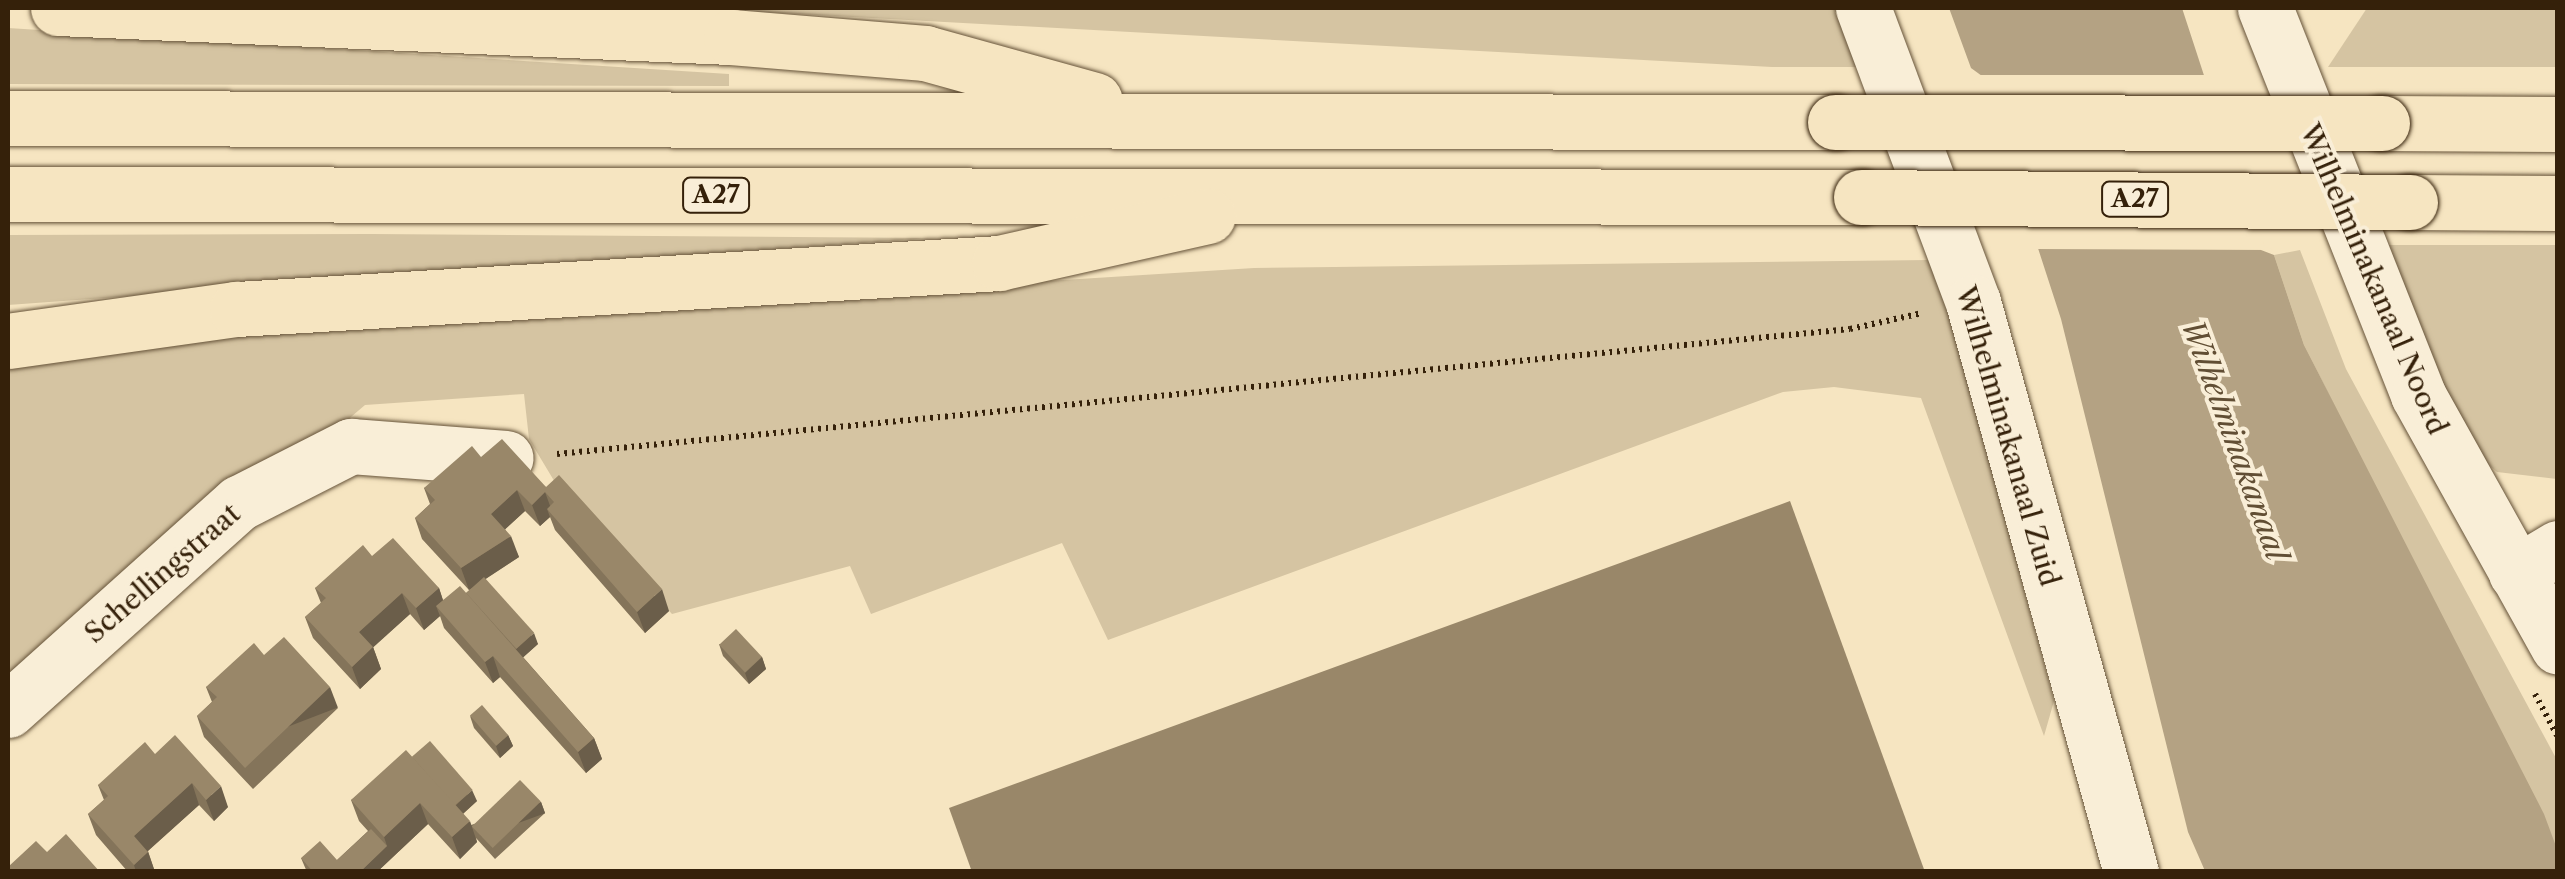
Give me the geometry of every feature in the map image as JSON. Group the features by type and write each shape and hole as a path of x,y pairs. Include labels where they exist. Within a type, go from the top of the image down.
{"highway":[{"path":"58,8 731,37 925,53 1160,118"},
{"path":"8,118 2558,124"},
{"name":"A27","path":"8,194 1861,196 2558,203"},
{"name":"A27","path":"8,341 236,309 999,263 1304,195"}],"street":[{"name":"Wilhelminakanaal Zuid","path":"1863,8 1973,302 2131,872"},
{"name":"Wilhelminakanaal Noord","path":"2265,8 2418,395 2537,560 2558,647"},
{"name":"Schellingstraat","path":"8,710 239,503 351,446 506,458"}],"path":[{"path":"506,458 935,422 1850,330 1973,302"}],"shaded area":[{"path":"688,8 1837,8 1862,67 1772,67"},
{"path":"2367,8 2557,8 2557,67 2328,67"},
{"path":"8,28 729,74 729,86 8,84"},
{"path":"8,235 930,238 8,305"},
{"path":"2384,245 2557,245 2557,479 2497,472 2467,447"},
{"path":"2300,250 2346,369 2557,760 2557,849 2304,345 2274,255"},
{"path":"1929,260 2002,456 2020,575 2054,701 2044,736 1921,398 1834,387 1783,392 1108,640 1062,543 871,614 850,566 672,614 559,489 529,439 524,394 365,405 8,709 8,361 326,326 1254,268"}],"water":[{"name":"Wilhelminakanaal","path":"1949,8 2182,8 2261,250 2274,255 2304,345 2544,814 2557,849 2557,871 2205,871 2188,832 2061,319 1982,76 1971,68"}],"pier":[{"path":"1971,75 2210,75 2265,247 2274,250 2034,249"}],"building":[{"path":"502,439 546,487 559,475 662,589 637,612 547,509 554,502 545,492 532,505 517,490 491,514 511,536 461,568 415,518 435,500 424,488 472,446 481,457"},
{"path":"1790,501 1925,872 972,872 949,808"},
{"path":"393,538 439,588 416,608 402,593 359,632 373,647 352,667 305,617 326,598 315,588 363,545 372,556"},
{"path":"484,577 534,633 516,649 466,593"},
{"path":"460,586 594,738 578,752 493,656 485,662 436,606"},
{"path":"736,629 762,657 745,672 719,645"},
{"path":"284,637 330,687 245,768 197,716 217,697 206,687 254,643 264,655"},
{"path":"482,705 508,735 496,746 470,715"},
{"path":"175,735 221,786 206,800 192,783 134,836 148,852 134,865 88,814 108,796 98,785 145,742 155,754"},
{"path":"430,741 473,790 455,806 412,757"},
{"path":"406,750 470,821 452,837 420,803 384,837 351,800"},
{"path":"520,780 541,802 493,848 472,827"},
{"path":"371,829 387,846 360,872 313,872 301,858 320,841 337,860"},
{"path":"66,834 100,872 8,872 8,867 36,841 47,852"}]}
